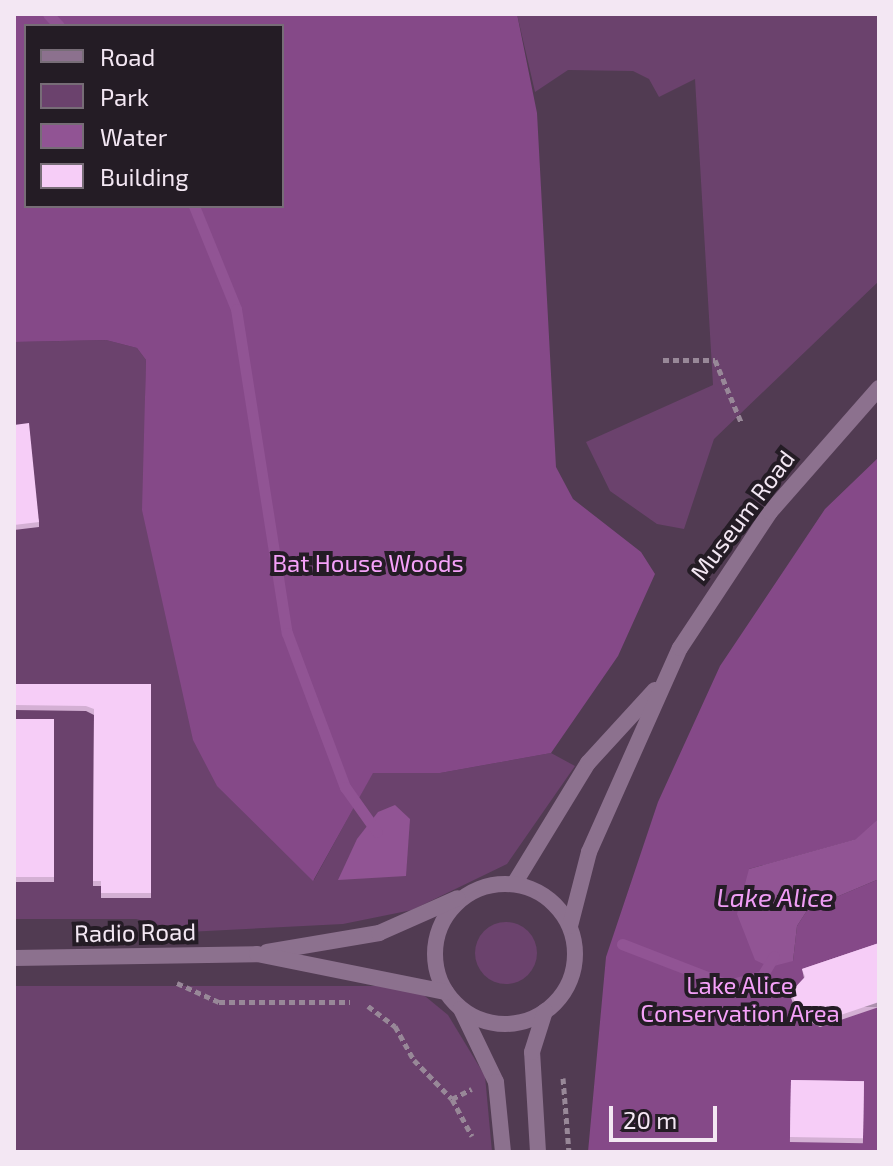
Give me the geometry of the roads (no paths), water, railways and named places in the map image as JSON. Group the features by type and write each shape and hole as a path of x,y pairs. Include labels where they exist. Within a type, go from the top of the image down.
{"street":[{"name":"Museum Road","path":"514,884 588,763 661,682 770,512 879,388"},
{"name":"Museum Road","path":"538,1152 532,1052 545,1011 573,973 570,926 589,852 661,682"},
{"path":"503,1152 496,1082 461,1009 446,992 434,950 450,909 468,893 514,884 557,905 570,926"},
{"name":"Radio Road","path":"14,958 257,954 379,933 468,893"},
{"name":"Radio Road","path":"257,954 446,992"},
{"path":"461,1009 503,1024 545,1011"}],"water":[{"path":"395,805 410,819 406,876 338,880 357,839 378,812"},
{"name":"Lake Alice","path":"879,818 879,879 808,909 797,926 793,961 770,967 755,960 737,914 749,869 856,839"}],"waterway":[{"path":"48,14 57,24"},
{"path":"195,208 236,309 287,633 345,787 377,832"},
{"path":"622,944 728,985 762,976 774,956"}],"park label":[{"name":"Bat House Woods","path":"368,563"},
{"name":"Lake Alice Conservation Area","path":"740,999"}]}
